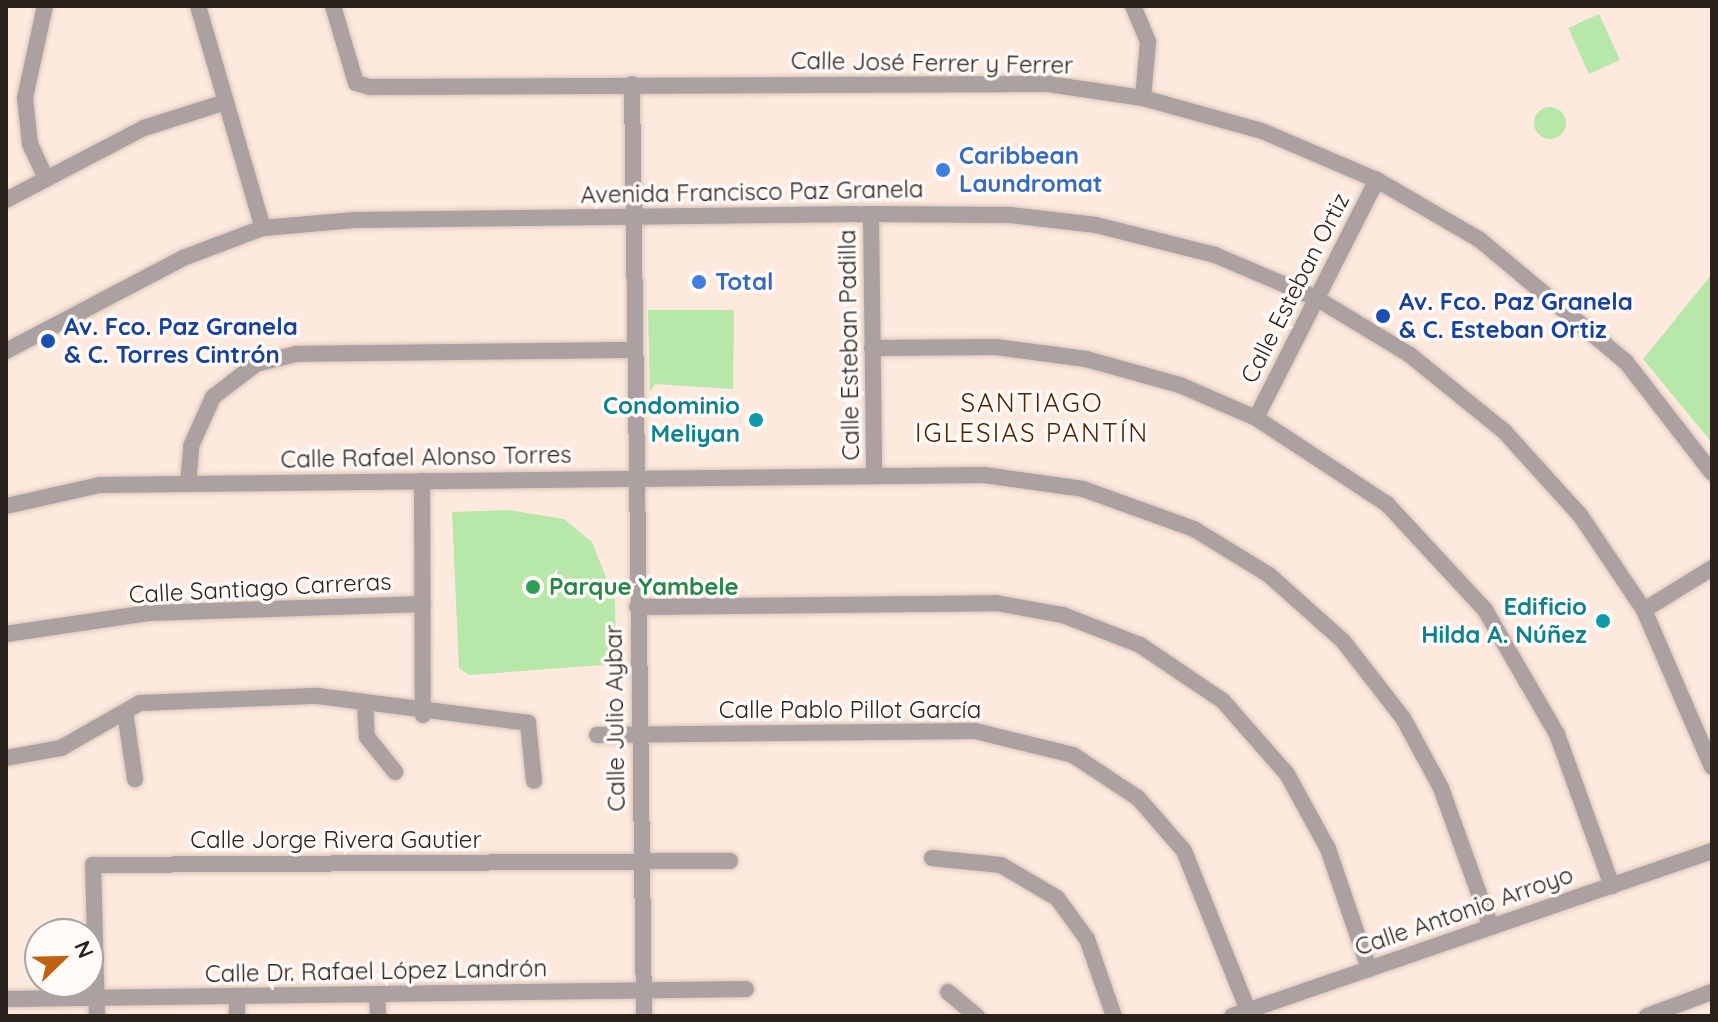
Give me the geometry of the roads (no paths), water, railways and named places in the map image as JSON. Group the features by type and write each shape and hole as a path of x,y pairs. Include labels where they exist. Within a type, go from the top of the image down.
{"street":[{"path":"45,6 25,98 30,144 46,179"},
{"path":"198,6 263,228"},
{"name":"Calle José Ferrer y Ferrer","path":"333,6 356,83 1048,84 1143,98 1262,131 1377,180 1480,240 1626,362 1712,473"},
{"path":"1133,6 1148,42 1143,98"},
{"name":"Calle Julio Aybar","path":"632,84 644,1016"},
{"path":"6,200 144,128 226,102"},
{"name":"Calle Esteban Ortiz","path":"1256,418 1377,180"},
{"name":"Avenida Francisco Paz Granela","path":"6,351 183,258 263,228 355,220 871,214 1010,215 1096,225 1215,255 1316,298 1410,355 1504,431 1580,515 1644,610 1712,767"},
{"name":"Calle Esteban Padilla","path":"871,214 874,476"},
{"path":"872,348 996,347 1086,359 1180,385 1256,418 1387,504 1485,610 1557,734 1612,886"},
{"path":"188,484 191,446 213,397 256,364 296,354 635,350"},
{"name":"Calle Rafael Alonso Torres","path":"6,506 100,485 984,475 1083,489 1194,529 1269,575 1343,641 1403,718 1441,788 1491,927"},
{"path":"422,481 423,715"},
{"path":"1644,610 1712,568"},
{"path":"637,607 996,603 1063,615 1140,645 1223,701 1287,774 1328,849 1369,969"},
{"name":"Calle Santiago Carreras","path":"6,634 148,613 423,604"},
{"path":"6,758 61,748 140,703 269,697 365,703 423,715 532,725 534,781"},
{"path":"365,703 367,737 395,772"},
{"path":"125,712 135,779"},
{"name":"Calle Pablo Pillot García","path":"597,735 975,731 1073,755 1138,798 1184,851 1240,1013"},
{"name":"Calle Antonio Arroyo","path":"1240,1013 1712,851"},
{"path":"932,858 1001,865 1057,898 1087,939 1114,1016"},
{"name":"Calle Jorge Rivera Gautier","path":"95,918 93,865 730,861"},
{"name":"Calle Dr. Rafael López Landrón","path":"104,998 746,989"},
{"path":"948,992 977,1016"},
{"path":"1647,1016 1712,992"},
{"path":"377,994 378,1016"},
{"path":"237,997 237,1016"},
{"name":"Calle Jorge Rivera Gautier","path":"97,1016 98,998"},
{"name":"Calle Dr. Rafael López Landrón","path":"6,999 98,998"}],"place":[{"name":"Caribbean Laundromat","path":"943,170"},
{"name":"Total","path":"699,282"},
{"name":"Av. Fco. Paz Granela & C. Esteban Ortiz","path":"1383,316"},
{"name":"Av. Fco. Paz Granela & C. Torres Cintrón","path":"48,341"},
{"name":"Condominio Meliyan","path":"756,420"},
{"name":"Parque Yambele","path":"533,587"},
{"name":"Edificio Hilda A. Núñez","path":"1603,621"}],"district":[{"name":"SANTIAGO IGLESIAS PANTÍN","path":"1032,418"}]}
